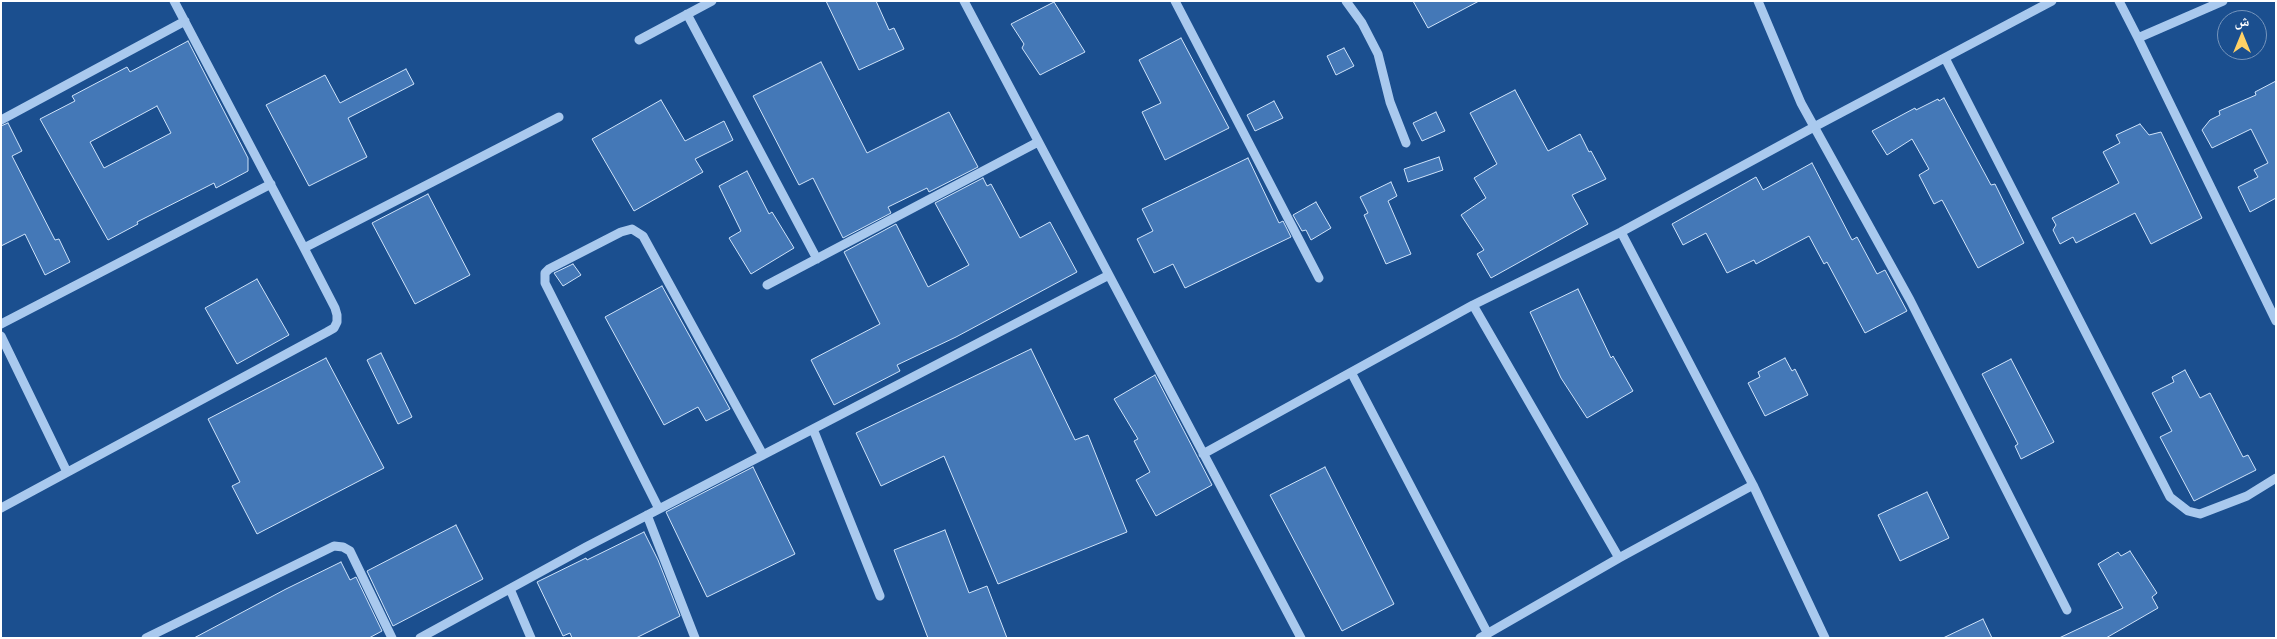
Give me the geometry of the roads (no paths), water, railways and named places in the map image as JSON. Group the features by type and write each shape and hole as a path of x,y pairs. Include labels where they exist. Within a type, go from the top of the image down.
{"street":[{"path":"1,508 334,328 337,315 271,184 174,1"},
{"path":"638,40 712,1"},
{"path":"964,1 1301,638"},
{"path":"1175,1 1320,278"},
{"path":"1346,1 1362,23 1378,54 1390,102 1406,143"},
{"path":"1758,1 1785,70 1814,127 1910,300 2067,610"},
{"path":"1203,454 1352,374 1473,305 1621,232 2052,1"},
{"path":"2119,1 2276,321"},
{"path":"2138,38 2223,1"},
{"path":"687,14 817,259"},
{"path":"1,120 185,21"},
{"path":"1945,58 2170,497 2188,511 2200,514 2247,496 2276,478"},
{"path":"304,248 559,117"},
{"path":"767,285 1038,142"},
{"path":"1,324 271,184"},
{"path":"659,509 545,283 544,277 549,269 621,232 632,230 643,236 763,455"},
{"path":"1621,232 1753,485 1825,638"},
{"path":"420,638 659,509 1109,275"},
{"path":"1473,305 1619,558"},
{"path":"1,336 67,472"},
{"path":"1352,374 1484,636 1619,558 1753,485"},
{"path":"813,429 880,596"},
{"path":"646,516 695,638"},
{"path":"146,638 334,546 342,546 350,551 392,638"},
{"path":"510,589 531,638"}]}
